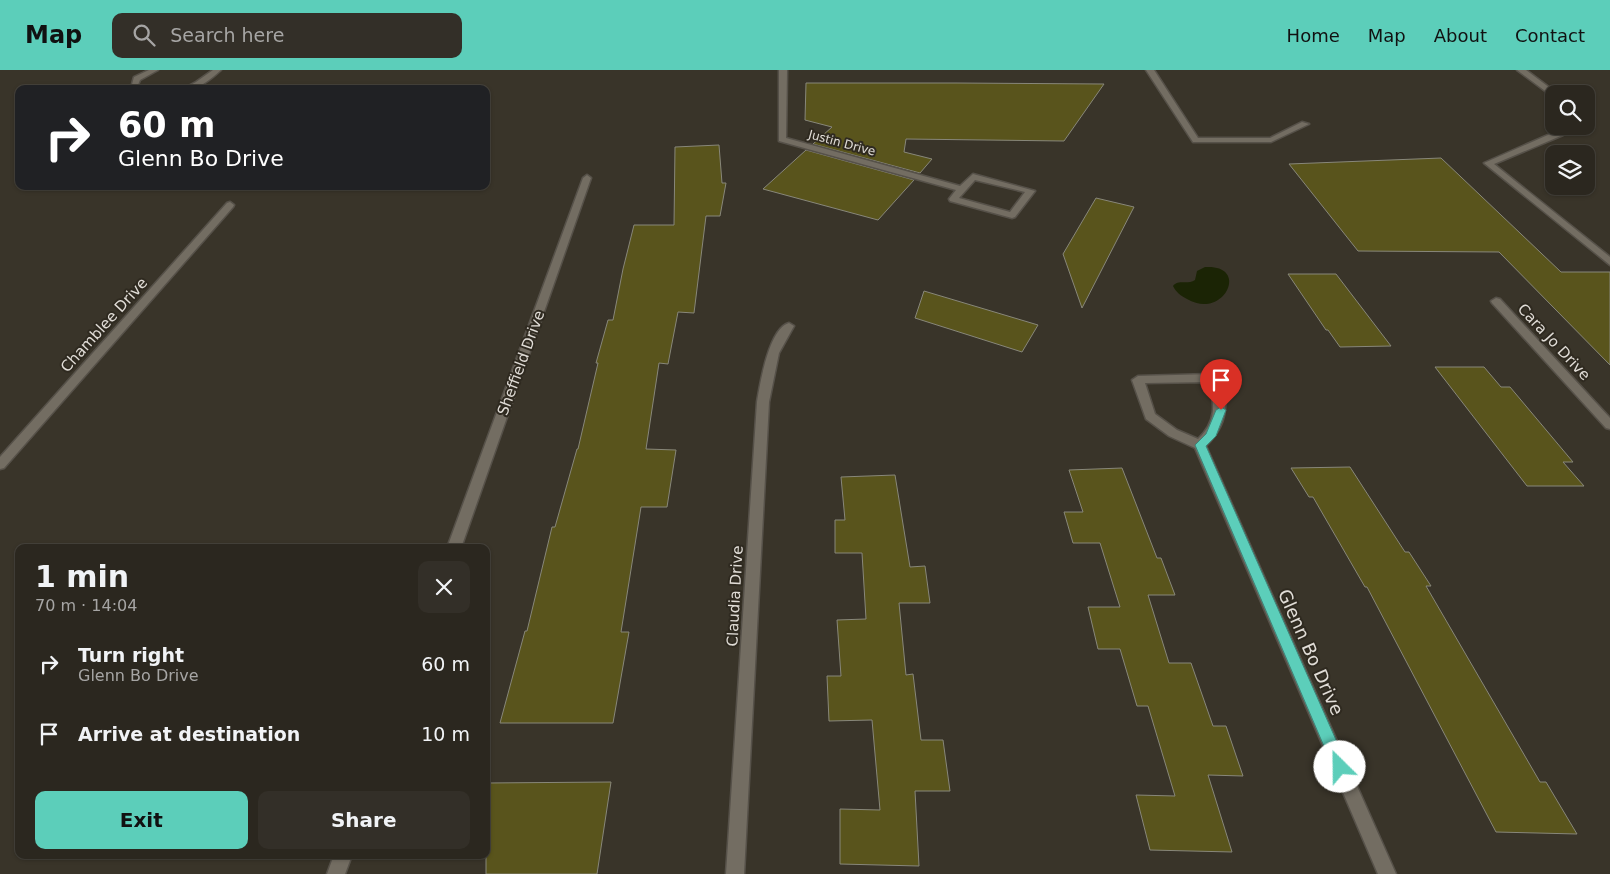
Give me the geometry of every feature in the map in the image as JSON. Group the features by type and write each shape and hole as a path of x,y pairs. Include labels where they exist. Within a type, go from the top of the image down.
{"street":[{"path":"134,85 137,79 154,70"},
{"path":"196,85 217,70"},
{"name":"Justin Drive","path":"783,70 782,139 962,189"},
{"path":"1150,70 1196,140 1271,140 1304,124"},
{"path":"1521,70 1545,87"},
{"path":"1555,135 1488,163 1610,262"},
{"path":"973,177 1031,191 1012,215 953,199 962,189 973,177"},
{"name":"Sheffield Drive","path":"455,544 587,178"},
{"name":"Chamblee Drive","path":"0,465 230,205"},
{"name":"Cara Jo Drive","path":"1496,301 1610,425"},
{"name":"Claudia Drive","path":"735,874 763,402 768,365 789,326"},
{"path":"1212,378 1219,394 1221,410 1211,436 1200,445 1173,433 1150,416 1138,380 1212,378"},
{"name":"Glenn Bo Drive","path":"1200,445 1387,874"},
{"path":"336,874 342,859"}],"shaded area":[{"path":"1205,267 1219,268 1227,274 1229,282 1227,290 1221,298 1212,303 1200,304 1179,294 1173,286 1180,282 1195,280 1197,271"}],"building":[{"path":"806,83 1104,84 1064,141 906,139 904,152 932,159 920,173 813,144 832,127 805,120"},
{"path":"719,145 722,183 726,183 720,216 706,216 694,313 678,312 668,364 659,363 646,449 676,450 667,507 641,507 621,632 629,632 613,723 500,723 525,631 527,631 552,527 555,527 578,449 598,363 596,363 608,320 613,320 634,225 674,225 675,147"},
{"path":"806,150 914,180 878,220 763,189"},
{"path":"1441,158 1561,272 1610,272 1610,365 1499,252 1358,251 1289,164"},
{"path":"1096,198 1134,207 1082,308 1063,254"},
{"path":"1288,274 1336,274 1391,346 1340,347 1328,330 1326,330"},
{"path":"924,291 1038,325 1022,352 915,318"},
{"path":"1435,367 1484,367 1501,387 1510,387 1573,462 1563,462 1584,486 1527,486"},
{"path":"1350,467 1405,552 1409,552 1431,586 1426,586 1540,782 1546,782 1577,834 1496,832 1367,587 1365,587 1313,497 1309,497 1291,468"},
{"path":"1122,468 1157,558 1161,558 1175,595 1148,595 1169,663 1191,663 1213,726 1226,726 1243,776 1208,775 1232,852 1150,850 1136,795 1175,796 1148,706 1137,706 1120,649 1098,649 1088,607 1120,607 1100,543 1073,543 1064,512 1083,512 1069,470"},
{"path":"895,475 910,567 925,566 930,603 899,603 906,675 913,674 921,740 943,740 950,791 915,791 919,866 840,864 840,809 880,810 872,720 829,721 827,676 841,676 837,620 866,619 862,553 835,553 835,520 845,520 841,477"},
{"path":"611,782 597,874 486,874 486,859 490,859 490,783"}],"route":[{"path":"1221,410 1218,422 1211,436 1200,445 1340,767"}]}
